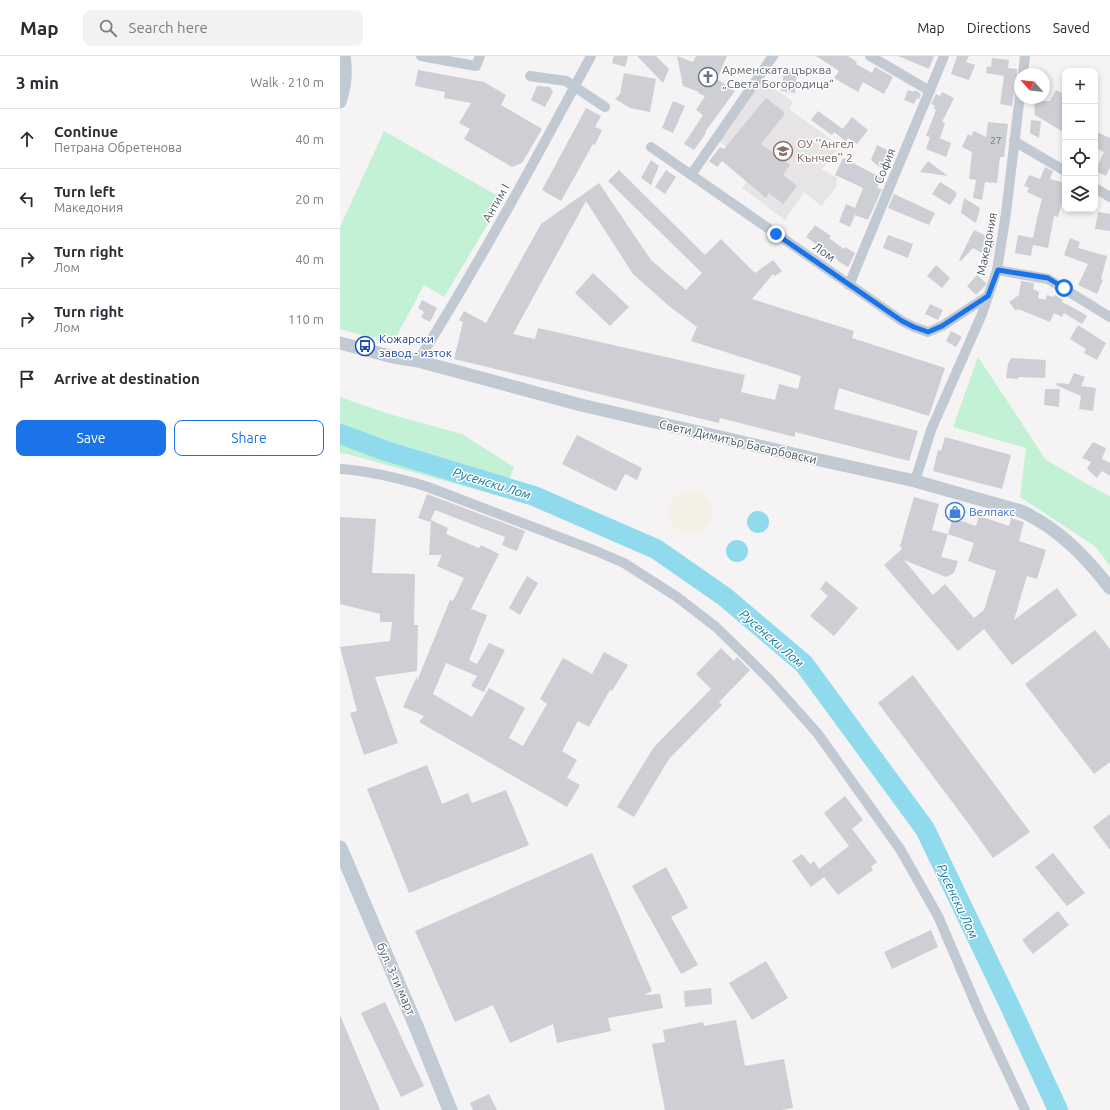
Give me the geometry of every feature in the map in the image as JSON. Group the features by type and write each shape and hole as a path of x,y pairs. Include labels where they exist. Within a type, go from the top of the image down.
{"main road":[{"name":"бул. 3-ти март","path":"340,848 450,1110"}],"street":[{"path":"340,102 345,81 346,67 344,56"},
{"path":"421,56 478,61"},
{"name":"Антим I","path":"418,361 513,201 558,120 591,56"},
{"path":"691,175 773,56"},
{"path":"870,56 930,91"},
{"name":"София","path":"850,285 944,56"},
{"path":"1024,68 1025,56"},
{"path":"530,76 566,81 605,107"},
{"name":"Македония","path":"915,481 931,430 982,314 998,270 1019,104"},
{"path":"1014,141 1062,169"},
{"name":"Лом","path":"651,147 902,321 914,327 928,332 942,326 988,296"},
{"path":"1098,190 1110,197"},
{"path":"998,270 1048,278 1110,317"},
{"name":"Свети Димитър Басарбовски","path":"340,343 393,357 418,361 581,406 915,481 1021,511 1038,519 1066,539 1095,569 1110,588"},
{"path":"340,469 403,479 428,487 596,551 624,563 677,597 716,627 769,679 818,734 900,849 938,916 980,1014 1025,1110"}],"shaded area":[{"name":"ОУ ''Ангел Кънчев'' 2","path":"762,79 793,102 789,109 840,146 822,169 837,178 836,187 821,206 804,192 785,220 742,188 755,171 719,141"}],"green space":[{"path":"384,131 503,199 444,297 424,285 395,339 367,336 340,329 340,227"},
{"path":"978,357 1046,460 1110,496 1110,566 1096,547 1020,497 1026,448 953,427"},
{"path":"340,397 389,414 462,434 514,467 503,497 340,453"}],"sand":[{"path":"686,490 694,490 706,496 712,508 712,516 706,528 694,534 686,534 674,528 668,516 668,508 674,496"}],"water":[{"path":"758,511 766,514 769,522 766,530 758,533 750,530 747,522 750,514"},
{"path":"737,540 745,543 748,551 745,559 737,562 729,559 726,551 729,543"}],"building":[{"path":"614,56 628,56 625,67 612,63"},
{"path":"637,56 656,56 669,69 663,83"},
{"path":"677,56 693,62 696,56 727,56 717,79 735,91 705,132 706,133 694,150 684,144 703,115 696,110 705,96 683,86"},
{"path":"816,56 848,56 857,62 856,64 872,73 875,67 893,77 884,94 863,82 858,92 834,78 839,71"},
{"path":"898,56 934,56 929,69"},
{"path":"957,56 969,56 966,62 975,65 969,80 951,74"},
{"path":"992,58 1009,60 1008,68 1014,69 1014,94 1012,106 1000,104 1004,76 986,73 987,66 991,67"},
{"path":"418,70 484,82 506,95 501,105 542,129 522,163 512,167 464,139 470,129 459,123 471,103 444,98 445,92 415,86"},
{"path":"784,71 797,72 795,93 781,91"},
{"path":"624,73 656,79 650,112 630,108 615,99 620,94"},
{"path":"537,86 550,87 553,92 545,107 531,100"},
{"path":"908,90 914,92 915,90 921,94 919,99 917,98 914,104 904,100"},
{"path":"1056,90 1062,93 1062,131 1035,115 1034,104 1050,104"},
{"path":"942,92 954,98 942,122 945,123 940,138 951,143 946,157 926,149 930,137 926,136 936,110 934,109 935,106 931,104 936,94 940,96"},
{"path":"766,98 784,112 784,115 761,144 790,165 783,175 797,186 783,204 769,193 766,198 722,161 717,167 709,161 720,147 724,149"},
{"path":"673,101 685,106 673,133 662,128"},
{"path":"586,108 601,116 595,127 602,130 595,145 593,144 561,201 542,190"},
{"path":"818,111 843,129 852,117 868,130 857,144 848,138 846,141 834,132 832,135 811,120"},
{"path":"1031,120 1041,121 1039,138 1030,133"},
{"path":"988,122 1008,124 1004,157 1000,157 997,183 985,182 982,200 973,198 976,180 969,179 972,152 962,147 968,134 971,136 974,131 986,137"},
{"path":"1098,132 1110,138 1110,167 1106,176 1098,172 1098,165 1104,152 1098,149"},
{"path":"877,145 889,151 881,168 871,160"},
{"path":"843,158 882,178 877,188 882,189 868,220 855,215 850,227 839,222 846,204 855,208 863,188 835,175"},
{"path":"651,160 659,166 651,185 641,178"},
{"path":"928,161 948,176 920,172"},
{"path":"1045,167 1053,171 1050,179 1062,182 1062,203 1058,217 1054,216 1048,248 1033,245 1031,256 1015,253 1018,235 1033,238 1042,199 1027,192 1029,188 1024,186 1029,175 1040,179"},
{"path":"619,170 705,255 721,239 755,273 773,260 782,271 775,276 773,274 752,299 854,331 852,338 945,368 929,416 839,388 834,409 918,431 909,461 795,432 795,437 720,418 719,423 454,359 463,322 459,320 464,311 486,323 541,224 599,183 651,260 686,290 702,273 608,181","holes":["586,201 633,274 669,306 697,327 691,341 801,376 798,389 779,384 775,400 741,392 745,375 538,328 535,339 513,334"]},
{"path":"666,170 676,177 665,194 655,187"},
{"path":"940,182 956,192 956,196 950,205 932,194"},
{"path":"894,194 935,213 929,225 888,208"},
{"path":"964,198 980,208 976,223 961,213"},
{"path":"1098,212 1110,214 1110,231 1095,229"},
{"path":"815,225 831,236 829,238 844,249 845,247 855,253 848,267 806,237"},
{"path":"974,230 995,240 994,247 989,257 973,248 961,261 959,260"},
{"path":"888,235 913,244 908,258 883,248"},
{"path":"1070,238 1080,242 1078,248 1107,256 1101,279 1103,280 1097,294 1078,285 1088,264 1064,255"},
{"path":"936,265 950,278 942,288 927,276"},
{"path":"593,273 629,307 610,326 575,293"},
{"path":"977,275 986,283 976,295 967,286"},
{"path":"1021,281 1034,283 1033,289 1039,292 1038,298 1045,300 1047,295 1054,297 1055,295 1063,300 1062,302 1087,316 1082,324 1064,313 1062,317 1054,313 1050,322 1018,309 1016,311 1009,302 1019,295"},
{"path":"422,300 437,308 430,322 421,317 424,312 418,308"},
{"path":"930,304 943,310 938,320 925,314"},
{"path":"1078,325 1106,343 1097,360 1084,353 1086,349 1070,339"},
{"path":"951,331 962,337 956,347 946,341"},
{"path":"1011,358 1046,360 1045,378 1006,378 1008,364"},
{"path":"1074,373 1085,377 1081,386 1096,388 1093,411 1079,409 1081,396 1056,385 1057,383 1069,384"},
{"path":"1045,389 1060,389 1059,407 1044,405"},
{"path":"577,435 642,468 637,480 625,474 616,491 562,464"},
{"path":"945,437 1011,455 1002,489 933,471 938,450 941,451"},
{"path":"1093,442 1106,448 1102,459 1110,463 1110,476 1102,471 1097,478 1087,469 1091,462 1082,458"},
{"path":"427,494 525,531 517,551 502,545 505,537 435,510 430,522 418,518"},
{"path":"914,497 939,504 932,530 948,534 953,518 976,526 979,516 1009,526 1011,518 1024,522 1019,541 1046,550 1037,579 1027,576 1014,620 1057,588 1077,615 1012,665 984,629 958,651 884,565 902,549 900,546","holes":["948,534 974,543 968,561 996,571 984,610 974,618 945,584 933,595 904,560 946,577 954,573 958,561 941,557"]},
{"path":"340,517 376,519 372,573 415,574 414,625 418,625 417,671 375,677 398,743 364,755 350,713 357,711 340,647 390,641 392,622 380,622 380,614 340,604"},
{"path":"431,520 448,528 446,534 479,548 481,545 499,554 471,609 487,615 469,660 477,664 489,643 505,650 484,692 471,686 477,676 446,663 433,694 472,717 489,688 525,708 509,738 523,746 547,704 540,699 563,658 592,674 604,652 628,665 612,691 610,690 589,727 578,721 562,751 577,760 567,778 580,785 567,807 419,722 424,716 403,707 417,676 417,681 450,600 453,601 464,578 437,566 442,555 429,555"},
{"path":"527,576 538,583 520,615 509,608"},
{"path":"826,581 858,608 834,636 810,616 828,596 820,589"},
{"path":"1095,630 1110,649 1110,762 1094,774 1025,684"},
{"path":"721,648 734,661 737,657 750,670 719,702 722,705 669,759 634,817 617,807 654,747 711,689 696,674"},
{"path":"913,675 1030,832 993,858 878,703"},
{"path":"427,765 442,804 468,793 472,803 506,790 529,845 409,893 367,789"},
{"path":"845,796 863,820 852,829 877,862 871,867 873,870 838,895 824,877 811,887 792,861 802,854 810,864 814,861 819,869 849,846 824,813"},
{"path":"1110,814 1110,850 1093,827"},
{"path":"592,853 652,991 644,995 660,994 663,1008 608,1018 611,1031 557,1043 553,1024 510,1043 493,1005 455,1022 415,931"},
{"path":"1053,853 1085,893 1067,906 1035,867"},
{"path":"666,867 688,908 671,917 698,965 681,974 632,886"},
{"path":"1058,911 1069,925 1033,954 1022,940"},
{"path":"931,930 938,947 892,969 884,952"},
{"path":"766,961 788,998 752,1020 729,983"},
{"path":"711,988 712,1004 685,1007 684,991"},
{"path":"385,1002 424,1086 401,1097 361,1013"},
{"path":"340,1015 380,1110 340,1110"},
{"path":"736,1020 745,1066 784,1059 793,1108 782,1110 665,1110 652,1044 665,1042 663,1030 703,1022 704,1026"},
{"path":"489,1094 497,1110 473,1110 470,1103"}],"waterway":[{"name":"Русенски Лом","path":"340,434 386,451 534,496 656,549 725,597 804,664 925,829 1058,1110"}],"place":[{"name":"Арменската църква „Света Богородица“","path":"708,77"},
{"name":"ОУ ''Ангел Кънчев'' 2","path":"783,151"},
{"name":"Кожарски завод - изток","path":"365,346"},
{"name":"Велпакс","path":"955,512"}],"route":[{"path":"776,234 902,321 928,332 942,326 988,296 998,270 1048,278 1064,288"}]}
